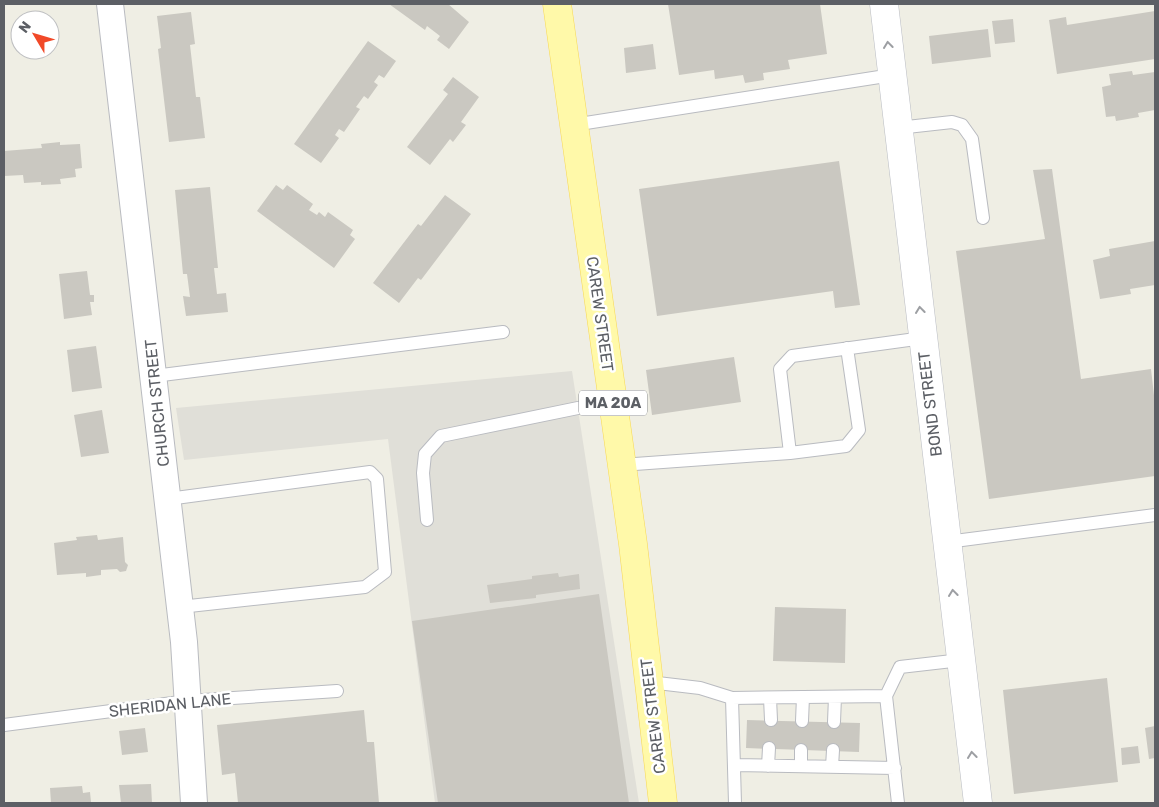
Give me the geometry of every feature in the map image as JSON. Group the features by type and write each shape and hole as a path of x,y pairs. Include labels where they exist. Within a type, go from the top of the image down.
{"main road":[{"name":"CAREW STREET","path":"557,4 621,465 663,803"},
{"name":"BOND STREET","path":"884,4 978,803"}],"street":[{"name":"CHURCH STREET","path":"110,4 180,607 194,803"}],"lane":[{"path":"573,125 892,75"},
{"path":"898,128 952,122 962,125 972,139 984,218"},
{"path":"154,376 503,332"},
{"path":"790,453 780,369 792,356 923,338"},
{"path":"621,465 790,453 846,446 859,430 847,348"},
{"path":"427,520 423,473 426,454 441,436 612,401"},
{"path":"168,499 370,472 377,479 385,572 376,580 365,587 180,607"},
{"path":"947,542 1155,515"},
{"path":"898,803 886,696 900,667 961,660"},
{"path":"649,682 700,688 732,698 886,696"},
{"name":"SHERIDAN LANE","path":"4,725 188,701 338,691"},
{"path":"834,722 835,697"},
{"path":"732,698 735,803"},
{"path":"770,698 770,720"},
{"path":"802,721 803,698"},
{"path":"768,766 769,748"},
{"path":"801,750 801,766"},
{"path":"832,767 834,750"},
{"path":"734,765 895,768"}],"shaded area":[{"path":"572,371 639,803 435,803 388,439 184,460 176,408"}],"building":[{"path":"389,4 448,4 469,22 449,49 437,40 440,36 427,26 425,30"},
{"path":"668,4 820,4 827,54 788,60 790,69 763,73 764,80 745,83 743,75 715,79 714,70 679,75"},
{"path":"1155,11 1155,59 1057,74 1049,20 1066,17 1067,25"},
{"path":"191,12 195,44 190,45 196,97 200,97 205,138 169,142 158,49 161,48 157,16"},
{"path":"1013,19 1015,42 995,44 992,21"},
{"path":"988,29 991,57 932,64 929,36"},
{"path":"368,41 396,61 384,78 379,75 374,82 378,85 368,99 364,96 356,107 360,109 344,132 339,129 335,135 339,138 321,163 294,144"},
{"path":"653,44 656,69 626,73 624,48"},
{"path":"1132,71 1133,75 1155,72 1155,110 1138,113 1139,117 1116,121 1115,116 1106,117 1102,87 1111,85 1109,74"},
{"path":"453,77 479,97 461,122 466,125 453,142 450,139 430,165 407,147 448,94 443,90"},
{"path":"60,142 60,145 80,144 82,168 75,169 76,177 60,179 61,184 41,185 41,182 24,183 23,175 4,176 4,151 42,148 41,144"},
{"path":"839,161 860,305 835,308 833,291 657,316 639,189"},
{"path":"1052,169 1081,379 1151,369 1155,404 1155,476 989,499 956,251 1045,239 1033,170"},
{"path":"276,185 283,190 287,185 313,204 309,210 317,215 319,212 325,217 328,212 353,230 350,235 355,239 334,268 257,211"},
{"path":"210,187 218,268 214,268 217,294 226,293 228,312 186,316 183,296 190,297 187,274 183,274 175,190"},
{"path":"445,195 471,214 421,280 418,278 399,303 373,283 418,224 421,226"},
{"path":"1155,241 1155,285 1130,289 1131,294 1100,299 1093,260 1110,256 1109,249"},
{"path":"87,271 90,295 94,295 94,302 90,302 92,315 64,319 59,274"},
{"path":"96,346 102,388 72,392 67,350"},
{"path":"734,357 741,402 652,415 646,370"},
{"path":"102,410 109,453 81,457 74,415"},
{"path":"97,535 98,540 123,537 125,562 128,565 126,571 120,572 117,569 101,570 101,575 86,577 86,573 57,575 54,543 77,540 76,537"},
{"path":"558,573 559,577 579,574 580,589 536,595 536,598 490,603 487,585 532,579 532,576"},
{"path":"599,594 629,803 438,803 412,621"},
{"path":"775,607 846,609 845,663 773,661"},
{"path":"1107,678 1118,782 1014,794 1003,690"},
{"path":"364,710 367,742 374,742 379,803 238,803 235,773 222,775 217,725"},
{"path":"747,720 860,723 859,752 746,748"},
{"path":"1155,726 1155,758 1149,759 1145,728"},
{"path":"145,728 148,752 122,755 119,731"},
{"path":"1138,746 1140,763 1122,765 1121,748"},
{"path":"151,784 152,803 121,803 119,785"},
{"path":"82,786 83,793 90,792 91,802 51,803 50,788"}]}
